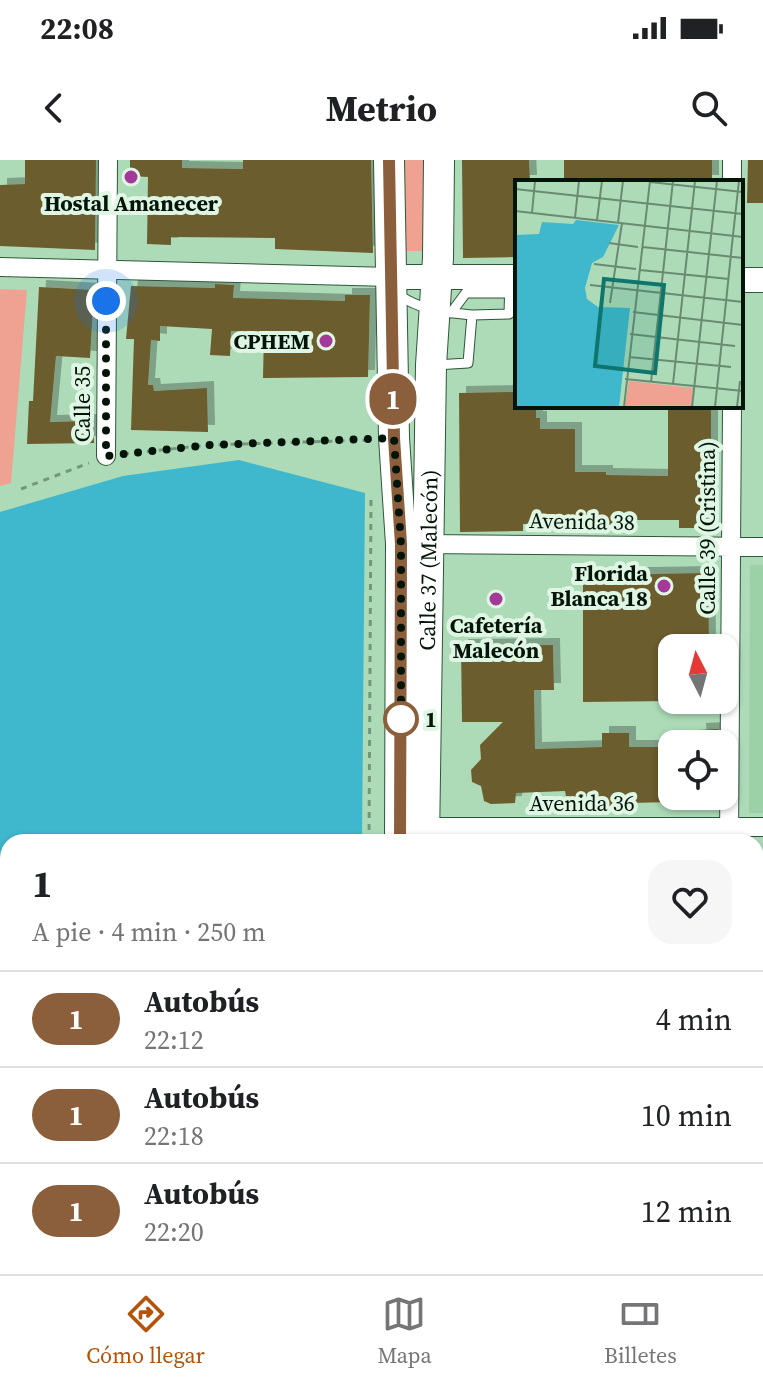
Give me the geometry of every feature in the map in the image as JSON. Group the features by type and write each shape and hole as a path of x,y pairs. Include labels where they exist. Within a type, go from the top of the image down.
{"main road":[{"name":"Calle 37 (Malecón)","path":"389,160 394,438 415,544"},
{"name":"Calle 37 (Malecón)","path":"412,834 415,544 431,365 442,312 436,277 439,160"}],"street":[{"name":"Calle 35","path":"106,456 108,160"},
{"path":"0,267 436,277 470,285 512,282"},
{"name":"Calle 39 (Cristina)","path":"729,834 732,408"},
{"name":"Avenida 38","path":"415,544 763,547"},
{"name":"Avenida 36","path":"729,834 763,827"}],"lane":[{"path":"391,277 399,295 419,307 472,315 509,314 512,282"},
{"path":"442,312 470,285"},
{"path":"431,365 468,363 472,315"}],"path":[{"path":"21,489 106,456 209,445 394,438"},
{"path":"369,834 371,487"}],"shaded area":[{"path":"398,160 431,160 430,251 398,251"},
{"path":"0,289 27,290 11,483 0,486"},
{"path":"750,565 763,565 763,813 749,813"}],"water":[{"path":"239,460 365,493 362,834 0,834 0,512 123,476"}],"building":[{"path":"25,160 96,160 95,250 0,246 0,185 25,184"},
{"path":"130,160 182,160 182,168 243,169 243,160 371,160 373,253 275,249 275,238 171,237 171,245 147,244 148,177 130,176"},
{"path":"462,160 529,160 530,180 515,180 515,257 463,258"},
{"path":"564,160 712,160 712,180 564,180"},
{"path":"748,160 763,160 763,203 747,203"},
{"path":"215,284 234,285 233,298 345,301 345,295 370,295 368,377 263,378 264,332 231,331 230,356 210,355 212,329 160,326 160,341 151,340 148,385 153,385 154,391 207,388 208,432 131,430 134,339 126,339 131,286 215,288"},
{"path":"39,287 94,290 90,358 56,356 50,422 93,421 94,443 27,444 29,401 33,401"},
{"path":"515,392 515,408 536,408 540,429 575,429 575,472 606,472 606,475 668,476 668,408 711,408 707,528 679,528 679,520 635,520 635,525 523,524 523,531 460,532 459,393"},
{"path":"708,573 709,634 658,634 658,701 583,702 583,575"},
{"path":"553,645 554,690 534,690 535,749 602,747 602,733 629,733 629,747 658,747 658,802 603,808 603,802 567,802 565,791 516,793 515,803 491,804 484,801 481,786 472,782 471,770 481,759 480,745 503,722 462,722 461,646"}],"bus line":[{"name":"1","path":"389,160 394,438 401,544 400,834"}],"place":[{"name":"Hostal Amanecer","path":"131,177"},
{"name":"CPHEM","path":"326,341"},
{"name":"Florida Blanca 18","path":"664,586"},
{"name":"Cafetería Malecón","path":"496,599"},
{"name":"1","path":"401,719"}],"route":[{"path":"106,301 106,456 209,445 394,438 401,544 401,719"}]}
